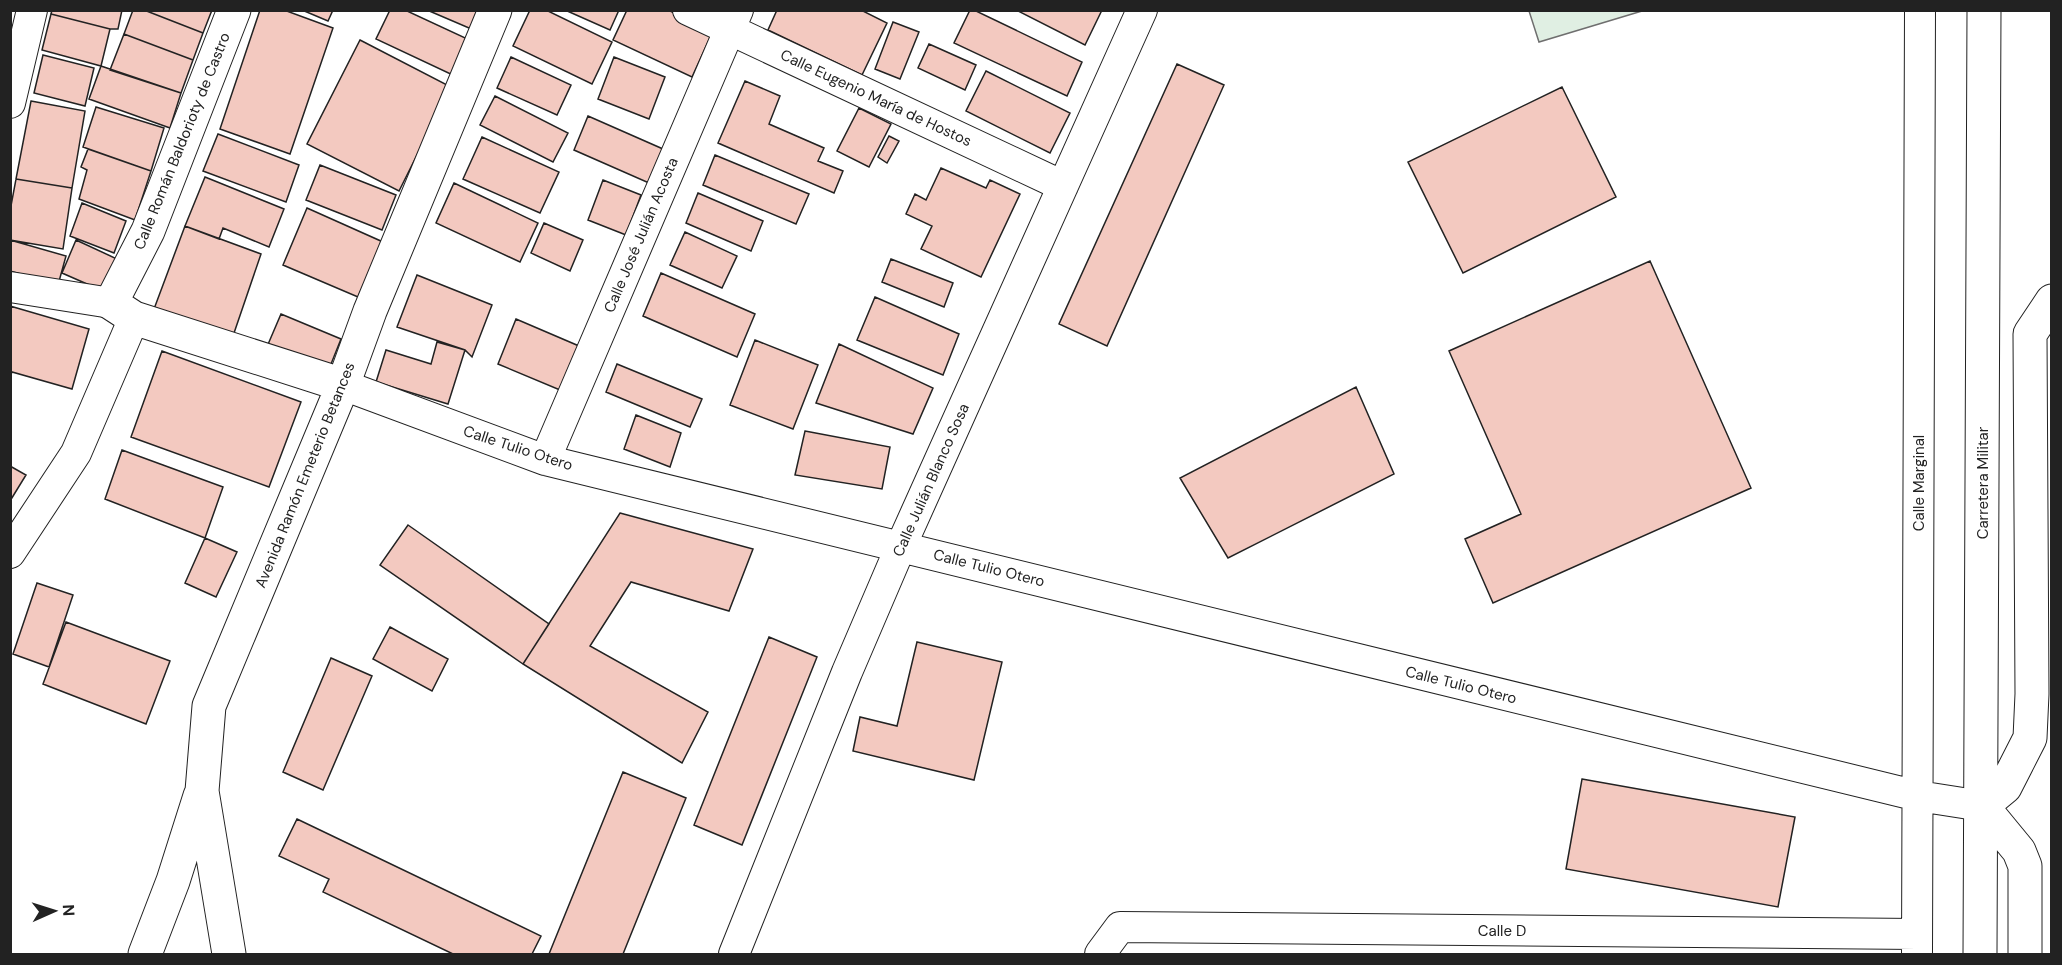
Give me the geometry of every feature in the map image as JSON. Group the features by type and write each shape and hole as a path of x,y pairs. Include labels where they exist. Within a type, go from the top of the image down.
{"street":[{"path":"10,103 32,10"},
{"name":"Calle Román Baldorioty de Castro","path":"122,310 148,231 234,10"},
{"name":"Avenida Ramón Emeterio Betances","path":"229,954 202,791 209,706 343,386 370,311 495,10"},
{"name":"Calle Eugenio María de Hostos","path":"688,10 734,20 1063,186"},
{"name":"Calle Julián Blanco Sosa","path":"734,954 901,546 1143,10"},
{"name":"Calle Marginal","path":"1917,944 1920,10"},
{"name":"Carretera Militar","path":"1980,954 1984,10"},
{"name":"Calle José Julián Acosta","path":"545,460 734,20"},
{"name":"Calle Tulio Otero","path":"10,287 122,310 343,386 545,460 1918,796 1982,806"},
{"path":"2025,954 2025,866 2019,851 1982,806 2005,787 2030,738 2032,694 2030,334 2052,301"},
{"path":"10,553 76,453 122,310"},
{"path":"145,954 173,881 202,791"},
{"name":"Calle D","path":"1100,954 1120,927 1917,944"}],"green space":[{"path":"1529,10 1642,11 1539,42"}],"building":[{"path":"52,10 122,10 118,29 110,29 51,14"},
{"path":"133,10 144,10 203,33 193,60 124,34"},
{"path":"144,10 212,10 203,33"},
{"path":"260,10 284,10 333,28 290,154 220,129"},
{"path":"302,10 333,10 328,21"},
{"path":"390,10 405,10 474,42 457,77 376,39"},
{"path":"427,10 484,10 476,31"},
{"path":"530,10 546,10 612,42 592,84 513,46"},
{"path":"565,10 619,10 610,30"},
{"path":"627,10 668,10 713,31 692,77 613,40"},
{"path":"777,10 861,10 887,23 862,75 768,30"},
{"path":"970,10 1082,62 1067,96 954,43"},
{"path":"1016,10 1102,10 1085,45"},
{"path":"51,14 110,29 101,66 42,50"},
{"path":"893,22 919,32 900,79 875,69"},
{"path":"124,34 193,60 181,93 110,70"},
{"path":"360,40 451,87 399,191 307,144"},
{"path":"929,44 976,65 965,90 918,68"},
{"path":"43,55 94,68 85,106 34,93"},
{"path":"511,57 571,85 557,115 497,88"},
{"path":"614,57 665,77 649,119 598,99"},
{"path":"1177,64 1224,85 1107,346 1059,324"},
{"path":"101,66 181,93 170,128 89,99"},
{"path":"986,71 1070,113 1050,153 966,111"},
{"path":"745,81 780,96 769,124 824,148 818,161 843,171 834,193 718,143"},
{"path":"1562,87 1616,197 1463,273 1408,162"},
{"path":"495,96 568,133 553,162 480,125"},
{"path":"31,101 85,111 72,188 16,179"},
{"path":"96,107 164,128 151,171 83,147"},
{"path":"859,108 891,124 869,167 837,151"},
{"path":"588,116 663,149 649,183 574,150"},
{"path":"218,134 299,165 286,202 203,171"},
{"path":"889,136 899,141 887,163 878,157"},
{"path":"482,137 559,172 540,213 463,179"},
{"path":"88,149 151,171 135,220 79,199 87,170 81,167"},
{"path":"715,155 809,194 796,224 703,185"},
{"path":"320,165 396,195 382,230 306,200"},
{"path":"941,168 986,188 990,180 1020,194 981,277 921,249 932,226 906,214 915,194 926,200"},
{"path":"205,177 284,209 269,247 223,228 219,239 185,226"},
{"path":"16,179 72,188 63,249 10,240 10,211"},
{"path":"603,180 641,195 626,235 588,220"},
{"path":"454,183 538,223 520,262 436,223"},
{"path":"698,193 763,221 751,251 686,223"},
{"path":"82,203 126,221 114,253 70,236"},
{"path":"307,208 383,242 358,297 283,265"},
{"path":"544,223 583,240 570,271 531,253"},
{"path":"185,226 261,254 233,336 154,309"},
{"path":"685,232 737,256 722,288 670,265"},
{"path":"10,240 66,256 58,285 10,271"},
{"path":"76,240 117,259 103,291 62,273"},
{"path":"891,259 953,283 944,307 882,282"},
{"path":"1650,261 1751,488 1493,603 1465,539 1521,514 1449,351"},
{"path":"661,273 755,314 737,357 643,316"},
{"path":"417,275 492,305 472,357 465,350 397,327"},
{"path":"875,297 959,334 943,375 857,340"},
{"path":"10,306 89,329 72,389 12,372 10,377"},
{"path":"281,314 341,339 327,374 266,349"},
{"path":"516,319 579,346 560,390 498,364"},
{"path":"755,340 818,365 793,429 730,405"},
{"path":"437,342 465,350 448,404 376,382 386,350 431,364"},
{"path":"839,344 933,388 913,434 816,403"},
{"path":"162,351 301,402 269,487 131,437"},
{"path":"617,364 702,399 690,427 606,392"},
{"path":"1356,387 1394,474 1228,558 1180,478"},
{"path":"636,415 681,433 670,467 624,449"},
{"path":"805,431 890,447 882,489 795,475"},
{"path":"122,450 223,487 205,538 105,499"},
{"path":"10,466 26,475 10,501"},
{"path":"620,513 753,549 729,611 631,582 590,646 708,712 682,763 523,664"},
{"path":"408,525 549,624 523,664 380,565"},
{"path":"205,538 237,552 216,597 185,583"},
{"path":"37,583 73,595 49,667 13,654"},
{"path":"66,622 170,661 146,724 43,684"},
{"path":"390,627 448,659 432,691 373,659"},
{"path":"769,637 817,657 742,845 694,825"},
{"path":"917,642 1002,662 974,780 853,751 860,717 897,726"},
{"path":"331,658 372,676 323,790 283,772"},
{"path":"623,772 686,798 623,954 549,954"},
{"path":"1582,779 1795,817 1778,907 1566,869"},
{"path":"297,819 541,936 532,954 453,954 323,892 329,879 279,856"}]}
